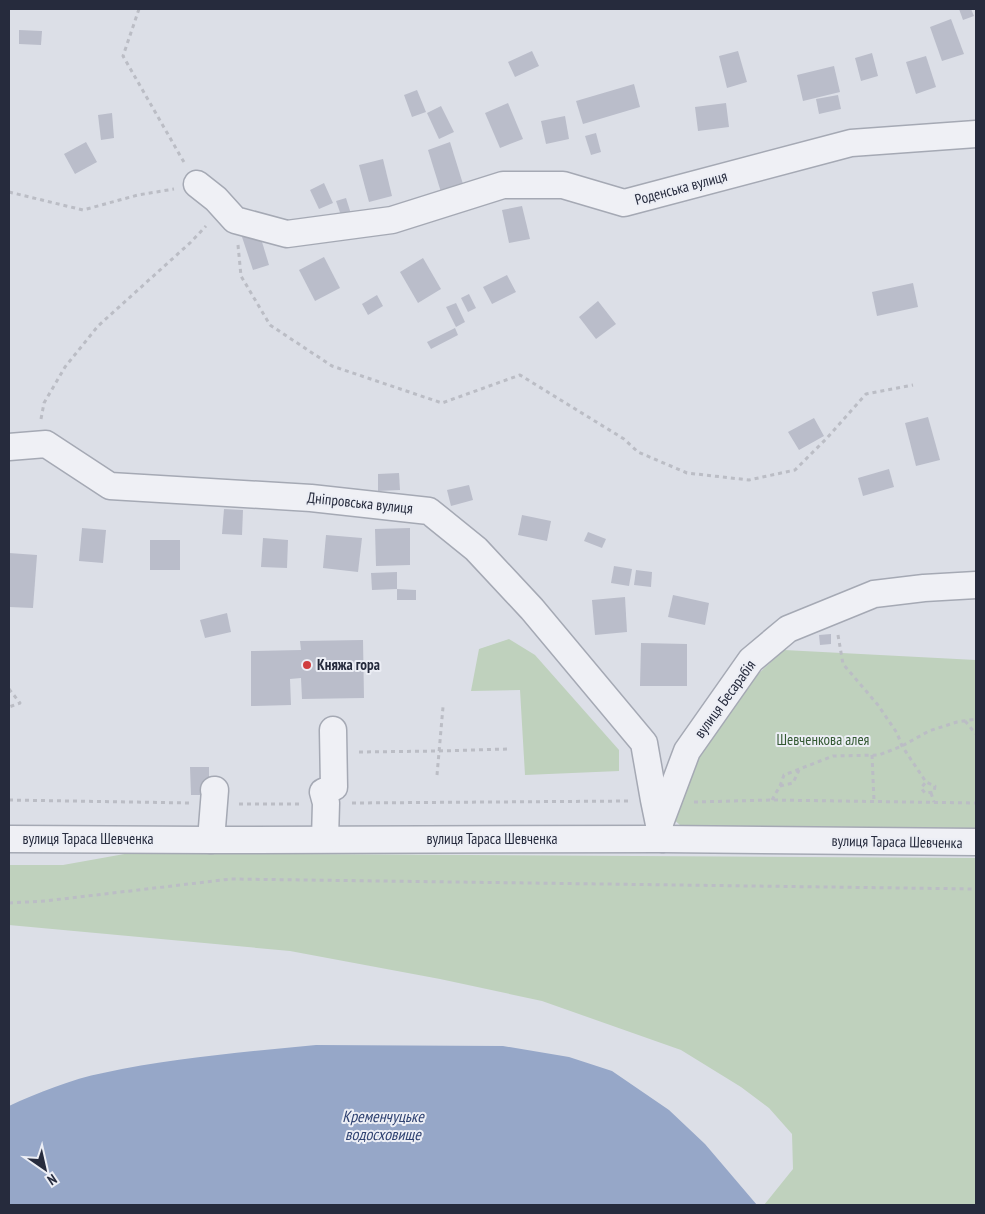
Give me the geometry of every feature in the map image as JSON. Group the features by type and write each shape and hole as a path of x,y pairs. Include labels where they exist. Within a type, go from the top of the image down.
{"street":[{"name":"Роденська вулиця","path":"235,220 287,234 392,220 503,185 564,186 624,203 851,143 976,134"},
{"path":"206,192 235,220"},
{"path":"9,447 46,444"},
{"name":"Дніпровська вулиця","path":"46,444 110,486 312,498 429,510 476,549 508,582 644,743 661,816"},
{"name":"вулиця Бесарабія","path":"661,816 688,751 751,660 788,629 874,594 924,588 976,585"},
{"path":"325,839 326,804 323,792 334,787 333,741"},
{"path":"212,840 214,797"},
{"name":"вулиця Тараса Шевченка","path":"9,839 325,839 661,816 976,842"}],"path":[{"path":"46,444 40,417 44,403 65,367 98,326 191,242 208,224 206,192 153,111 124,56 139,9"},
{"path":"9,192 84,210 138,195 206,192"},
{"path":"235,220 241,276 270,325 332,366 442,403 520,375 624,439 638,452 687,473 749,480 795,470 866,394 913,385"},
{"path":"845,606 838,625 842,664 878,705 926,782 935,786 934,792 925,793 921,788 926,782"},
{"path":"9,690 20,703 9,707"},
{"path":"437,775 443,707"},
{"path":"772,800 784,775 832,756 879,755 902,746 929,730 976,719"},
{"path":"964,721 976,734"},
{"path":"333,741 438,752 508,749"},
{"path":"872,755 874,801"},
{"path":"780,786 793,783 799,770"},
{"path":"931,793 934,802"},
{"path":"9,800 214,797 326,804 661,816 772,800 976,803"},
{"path":"9,903 45,901 231,879 976,889"}],"green space":[{"path":"509,639 535,655 619,750 619,771 525,775 520,690 471,691 479,649"},
{"name":"Шевченкова алея","path":"784,650 976,660 976,830 681,826 670,816 685,772 731,699"},
{"path":"130,853 976,858 976,1205 764,1205 793,1169 792,1134 769,1108 741,1087 681,1050 542,1001 440,979 290,951 9,925 9,865 63,865"}],"water":[{"name":"Кременчуцьке водосховище","path":"316,1045 503,1046 569,1057 612,1071 669,1110 705,1144 757,1205 9,1205 9,1106 55,1087 103,1073 182,1059"}],"building":[{"path":"959,9 971,9 974,16 963,20"},
{"path":"951,19 964,54 942,61 930,27"},
{"path":"19,30 42,31 41,45 19,44"},
{"path":"532,51 539,66 515,77 508,62"},
{"path":"738,51 747,82 727,88 719,56"},
{"path":"872,53 878,76 861,81 855,58"},
{"path":"926,56 936,87 916,94 906,62"},
{"path":"834,66 840,92 803,101 797,75"},
{"path":"634,84 640,107 583,124 576,101"},
{"path":"417,90 426,112 412,117 404,95"},
{"path":"838,95 841,109 819,114 816,99"},
{"path":"508,103 523,139 500,148 485,113"},
{"path":"726,103 729,127 698,131 695,107"},
{"path":"441,106 454,132 439,139 427,113"},
{"path":"112,113 114,138 101,140 98,115"},
{"path":"565,116 569,139 546,144 541,121"},
{"path":"596,133 601,152 591,155 585,136"},
{"path":"86,142 97,162 75,174 64,154"},
{"path":"450,142 463,184 441,192 428,150"},
{"path":"383,159 392,196 369,202 359,165"},
{"path":"324,183 333,203 319,209 310,190"},
{"path":"346,198 351,214 342,218 336,201"},
{"path":"522,206 530,239 509,243 502,210"},
{"path":"259,232 269,265 253,270 242,237"},
{"path":"324,257 340,288 315,301 299,270"},
{"path":"423,258 441,289 418,303 400,272"},
{"path":"507,275 516,292 492,304 483,287"},
{"path":"913,283 918,307 877,316 872,292"},
{"path":"469,294 476,308 468,312 461,298"},
{"path":"377,295 383,306 368,315 362,304"},
{"path":"598,301 616,324 596,339 579,317"},
{"path":"456,303 465,322 456,327 446,307"},
{"path":"455,328 458,335 431,349 427,342"},
{"path":"928,417 940,460 916,466 905,423"},
{"path":"814,418 824,436 799,450 788,432"},
{"path":"889,469 894,487 863,496 858,478"},
{"path":"399,473 400,490 378,491 378,474"},
{"path":"469,485 473,500 451,506 447,490"},
{"path":"224,509 243,510 242,535 222,534"},
{"path":"522,515 551,521 547,541 518,535"},
{"path":"82,528 106,530 103,563 79,561"},
{"path":"410,528 410,565 376,566 375,529"},
{"path":"588,532 606,539 602,548 584,541"},
{"path":"326,535 362,538 358,572 323,568"},
{"path":"263,538 288,540 287,568 261,567"},
{"path":"150,540 180,540 180,570 150,570"},
{"path":"9,553 37,555 33,608 9,607"},
{"path":"614,566 632,569 629,586 611,583"},
{"path":"636,570 652,572 651,587 634,585"},
{"path":"397,572 397,589 372,590 371,573"},
{"path":"397,589 416,590 416,600 397,600"},
{"path":"673,595 709,603 705,625 668,617"},
{"path":"625,597 627,632 595,635 592,600"},
{"path":"227,613 231,632 205,638 200,620"},
{"path":"831,634 831,644 820,645 819,635"},
{"name":"Княжа гора","path":"363,640 364,698 302,699 301,678 290,679 291,705 251,706 251,651 301,650 300,641"},
{"path":"641,643 687,644 687,686 640,686"},
{"path":"190,767 209,767 209,795 191,795"}],"place":[{"name":"Княжа гора","path":"307,665"}]}
